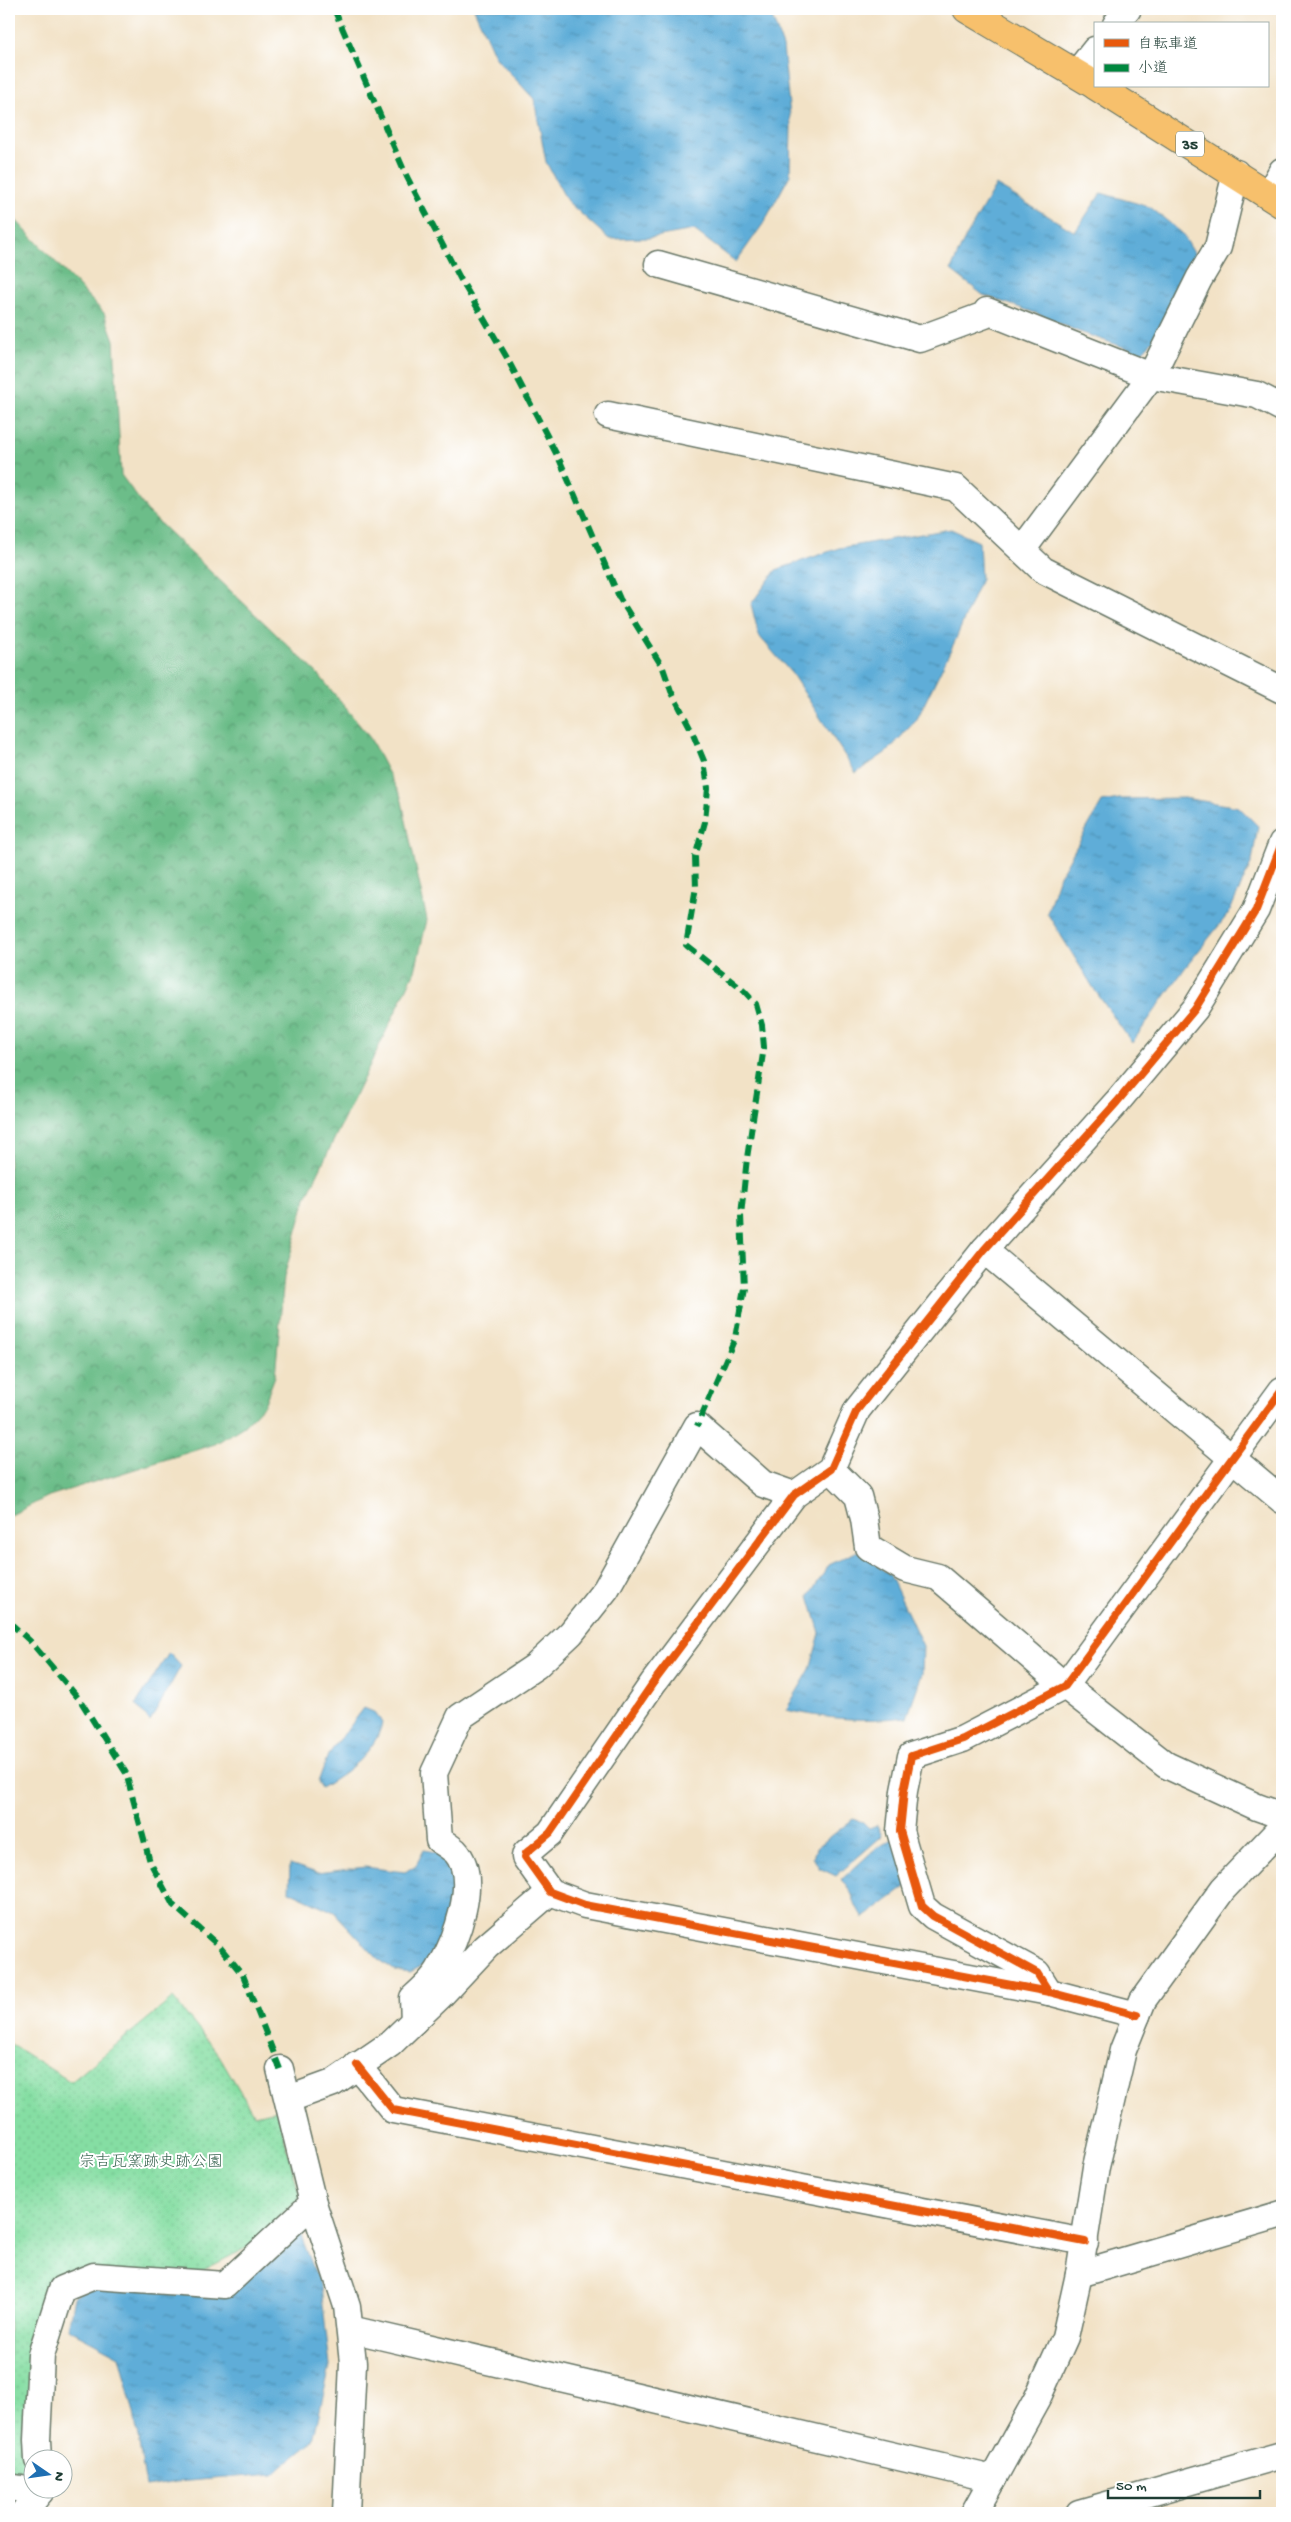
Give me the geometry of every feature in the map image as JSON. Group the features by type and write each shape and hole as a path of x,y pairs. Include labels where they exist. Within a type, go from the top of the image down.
{"main road":[{"name":"35","path":"967,9 1089,82"},
{"name":"35","path":"1099,88 1275,199"}],"street":[{"path":"1118,22 1128,9"},
{"path":"1089,82 1094,55"},
{"path":"1275,199 1282,171"},
{"path":"1022,550 1151,376 1218,247 1236,173"},
{"path":"658,264 920,339 984,314 987,311 1151,376 1257,395 1282,408"},
{"path":"608,415 956,488 1043,570 1282,690"},
{"path":"1137,2015 1049,1992 585,1905 550,1892 525,1857 550,1833 653,1684 794,1495 831,1470 857,1410 984,1250 1117,1102 1194,1009 1256,910 1282,843"},
{"path":"984,1250 1282,1500"},
{"path":"1049,1992 1038,1973 933,1916 922,1906 900,1831 904,1791 911,1756 963,1739 1065,1686 1231,1457 1282,1390"},
{"path":"414,2021 413,1998 439,1971 460,1922 466,1894 465,1873 456,1852 439,1840 434,1773 460,1717 536,1666 570,1633 606,1589 697,1426 763,1484 794,1495"},
{"path":"831,1470 858,1496 864,1519 868,1548 905,1569 938,1578 1065,1686 1166,1765 1257,1808 1282,1816"},
{"path":"974,2513 1037,2399 1065,2337 1085,2242 1096,2167 1123,2050 1143,2000 1223,1889 1282,1827"},
{"path":"289,2099 333,2083 390,2044 486,1947 550,1892"},
{"path":"357,2066 393,2110 1085,2242"},
{"path":"280,2069 289,2099 313,2203 346,2306 350,2329 353,2362 346,2513"},
{"path":"37,2450 40,2355 62,2289 94,2276 225,2285 313,2203"},
{"path":"1079,2274 1282,2214"},
{"path":"350,2329 993,2479"},
{"path":"1079,2513 1282,2455"},
{"path":"9,2487 22,2491"},
{"path":"22,2513 38,2500"}],"green space":[{"path":"9,213 104,313 114,340 121,475 149,513 319,675 370,738 401,797 427,920 415,971 306,1198 284,1277 275,1376 264,1405 244,1426 215,1444 49,1496 9,1516"},
{"name":"宗吉瓦窯跡史跡公園","path":"173,1998 219,2055 254,2115 277,2110 300,2197 250,2246 198,2273 56,2288 33,2450 22,2450 22,2474 9,2469 9,2043 71,2082"}],"water":[{"path":"474,9 769,9 783,47 791,125 790,175 763,224 736,262 694,230 649,238 609,239 567,201 546,162 534,99 496,58"},
{"path":"996,185 1075,232 1101,193 1150,207 1182,233 1197,258 1164,329 1141,353 983,295 951,270 963,242"},
{"path":"951,529 979,542 981,579 955,641 917,719 888,751 856,773 792,674 759,636 751,604 776,570 839,548"},
{"path":"1184,798 1239,807 1258,826 1252,861 1229,913 1185,968 1132,1043 1096,992 1047,913 1058,879 1102,802 1119,799"},
{"path":"858,1551 890,1575 923,1646 922,1674 907,1717 846,1719 786,1710 810,1669 820,1633 809,1596 829,1565"},
{"path":"169,1653 181,1666 150,1722 136,1704"},
{"path":"364,1708 376,1713 382,1723 379,1734 358,1761 340,1776 321,1788 318,1782 328,1755"},
{"path":"853,1819 863,1822 869,1828 877,1825 882,1836 836,1876 819,1868 813,1857 816,1848"},
{"path":"896,1837 910,1884 864,1918 857,1908 849,1889 841,1880 875,1849"},
{"path":"424,1850 443,1853 455,1862 452,1910 435,1948 424,1965 410,1972 394,1970 377,1958 334,1912 289,1891 290,1864 317,1873 365,1867 405,1872 416,1865"},
{"path":"299,2231 321,2287 330,2366 313,2441 273,2474 176,2482 146,2487 134,2413 119,2356 68,2329 74,2296 103,2279 208,2290"}],"marked path":[{"path":"334,9 407,177 461,280 506,356 560,461 620,599 663,668 671,691 690,727 704,761 708,788 705,822 695,857 696,887 686,945 744,991 756,1004 762,1025 764,1047 747,1158 741,1215 744,1288 735,1338 697,1426"},
{"path":"9,1622 30,1641 80,1700 126,1773 150,1862 173,1905 220,1947 243,1975 280,2069"}],"cycle path":[{"path":"1137,2015 1049,1992 585,1905 550,1892 525,1857 526,1853 550,1833 653,1683 794,1495 831,1469 857,1410 984,1250 1117,1102 1195,1009 1256,910 1282,843"},
{"path":"1049,1992 1037,1973 933,1916 922,1906 900,1831 904,1791 911,1756 963,1739 1065,1686 1282,1390"},
{"path":"357,2065 393,2110 1085,2242"}]}
